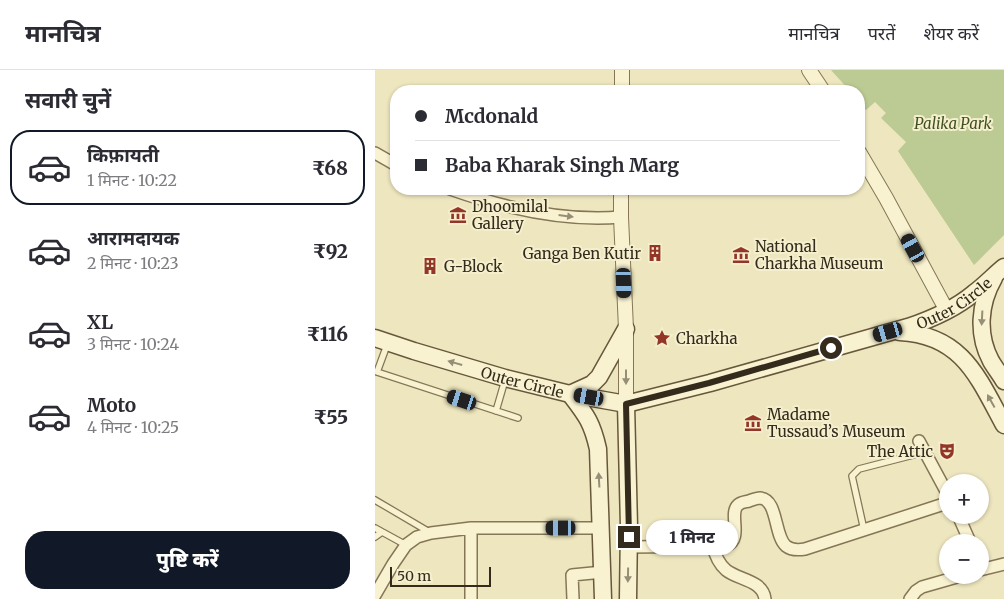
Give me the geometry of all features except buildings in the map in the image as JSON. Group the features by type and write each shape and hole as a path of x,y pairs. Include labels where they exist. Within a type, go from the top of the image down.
{"main road":[{"name":"Outer Circle","path":"381,340 505,378 570,394 626,404 709,383 928,320 947,311 974,294 1001,270"},
{"path":"1001,270 985,296 981,322 986,349 1004,381"},
{"path":"603,599 598,449 594,431 587,416 570,394 591,384 599,377 625,329"},
{"path":"888,332 914,333 927,336 951,348 961,356 972,369 1004,425"},
{"path":"972,369 990,358"},
{"path":"626,404 629,547 628,599"}],"street":[{"path":"622,70 622,85"},
{"path":"809,70 819,85"},
{"path":"375,152 390,161"},
{"path":"865,162 947,311"},
{"path":"469,195 495,203 548,214 601,219 621,217"},
{"path":"621,195 626,404"},
{"path":"919,441 939,478"},
{"path":"629,547 727,546 734,540 735,510 737,506 740,503 759,498 765,499 770,503 781,539 787,547 796,550 805,549 939,506"},
{"path":"471,528 471,599"},
{"path":"375,595 406,545 417,537 431,533 471,528 602,528"},
{"path":"713,546 719,562 726,570 757,585 763,590 765,599"},
{"path":"989,567 1004,564"},
{"path":"573,599 572,575 603,572"},
{"path":"910,599 922,587 939,582"}],"lane":[{"path":"381,340 376,372 518,418"},
{"path":"496,411 505,378"},
{"path":"864,530 852,476 859,469 925,452"},
{"path":"375,500 431,533"},
{"path":"375,528 406,545"},
{"path":"375,537 383,532"}],"green space":[{"name":"Palika Park","path":"831,70 1004,70 1004,235 974,265 898,151 906,142 881,118 886,113 875,102 866,110 865,109 865,85 845,85"}],"place":[{"name":"Dhoomilal Gallery","path":"458,215"},
{"name":"Ganga Ben Kutir","path":"655,253"},
{"name":"National Charkha Museum","path":"741,255"},
{"name":"G-Block","path":"430,266"},
{"name":"Charkha","path":"662,338"},
{"name":"Madame Tussaud’s Museum","path":"753,423"},
{"name":"The Attic","path":"947,451"}],"route":[{"path":"629,537 626,404 709,383 831,348"}]}
